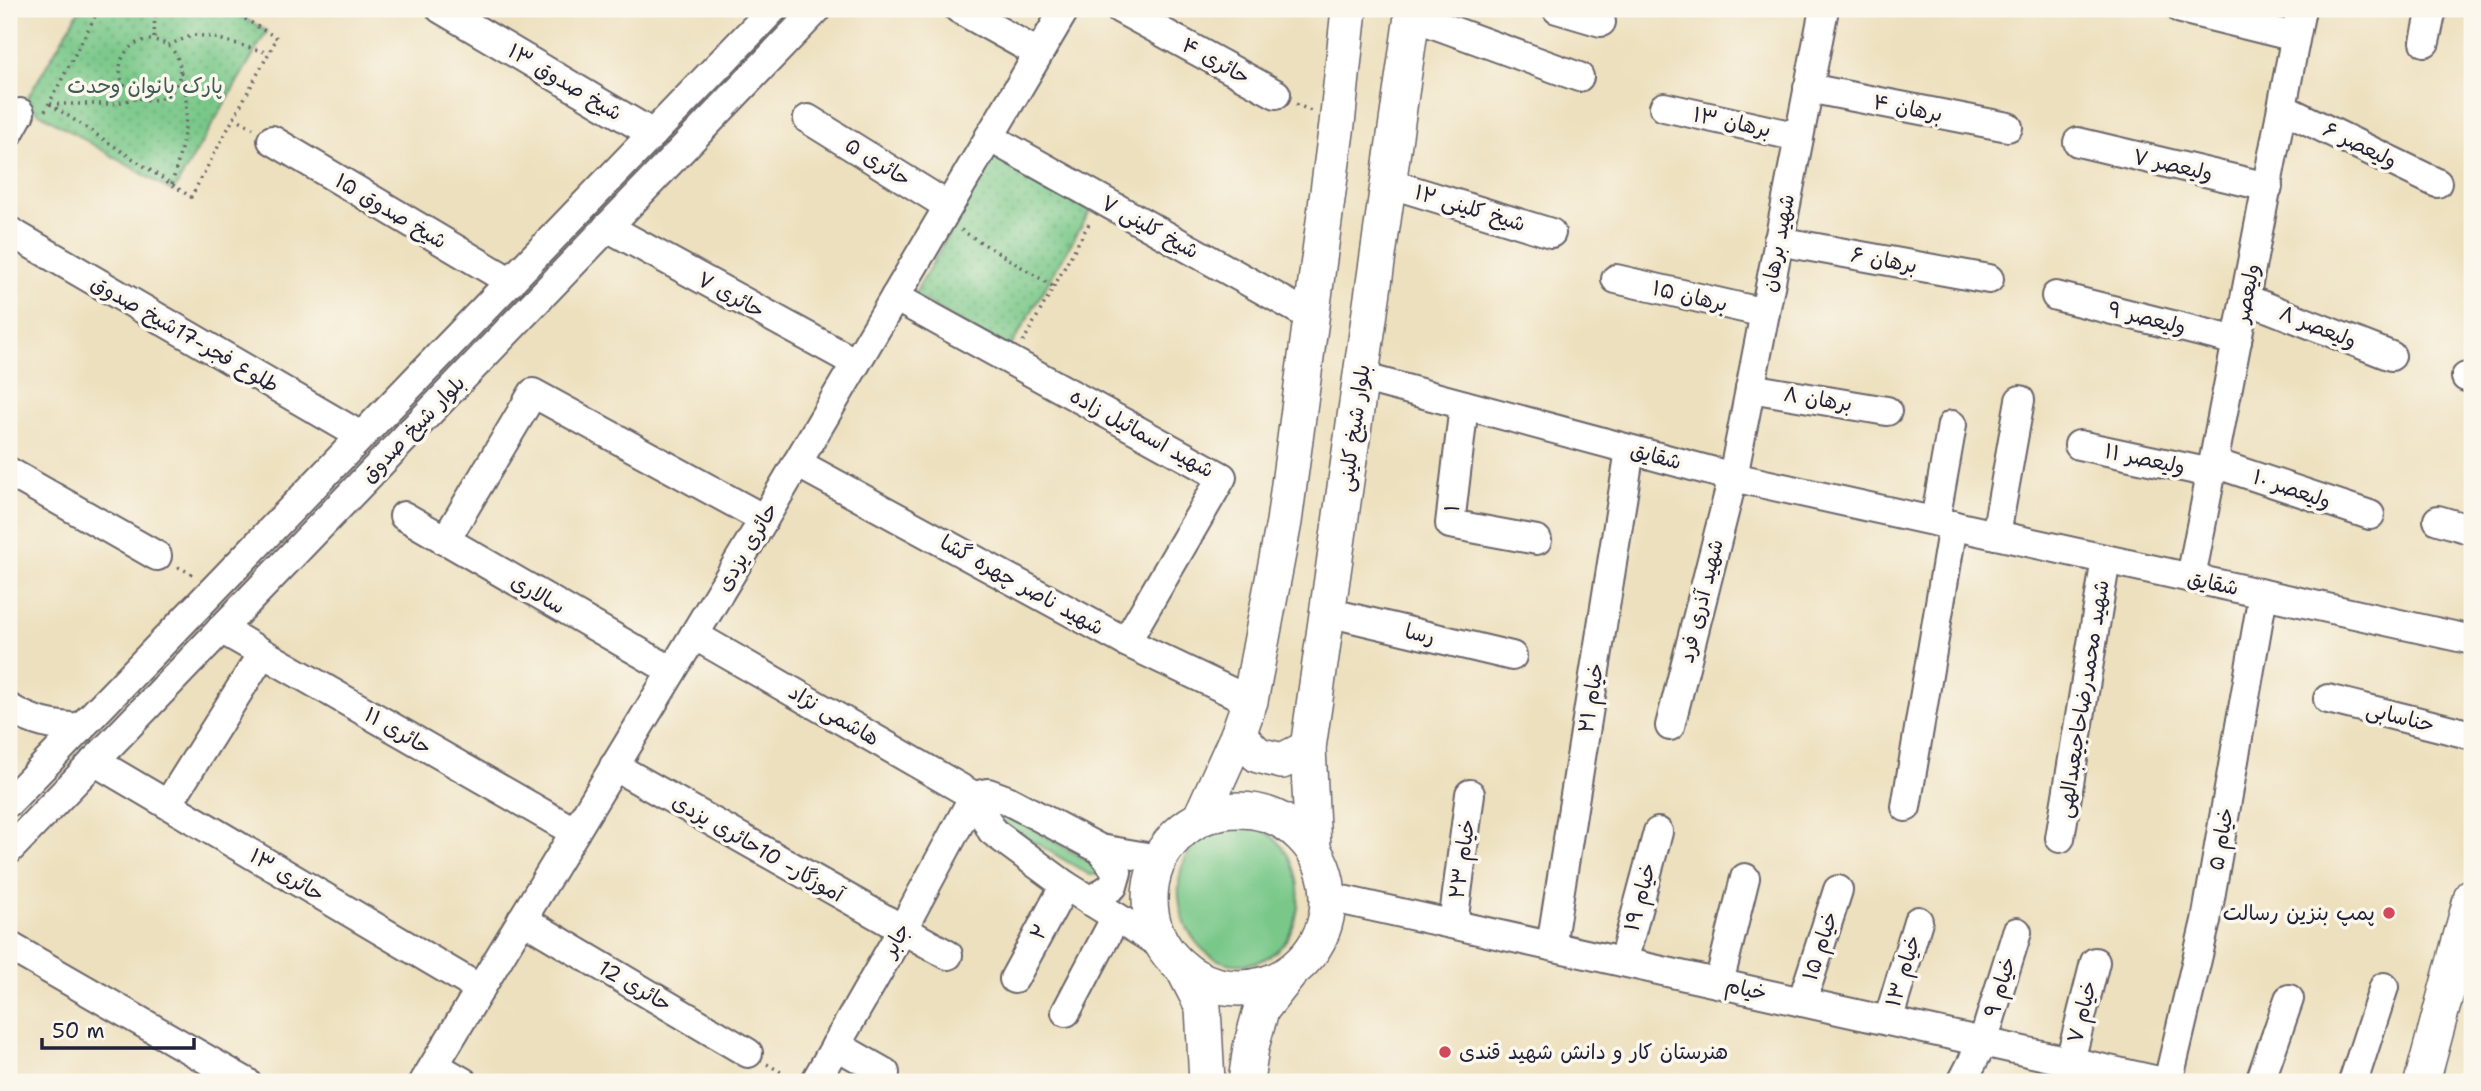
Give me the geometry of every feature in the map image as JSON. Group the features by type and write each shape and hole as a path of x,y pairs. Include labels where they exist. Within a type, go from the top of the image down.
{"main road":[{"path":"1201,817 1238,735 1250,701 1284,522 1337,124 1349,9"},
{"name":"بلوار شیخ کلینی","path":"1312,848 1308,748 1412,12"},
{"path":"1238,735 1258,755 1282,761 1308,748"},
{"path":"1207,1082 1203,1007 1151,918 1149,888 1158,859 1176,834 1201,817 1233,808 1266,813 1295,828 1312,848 1324,871 1329,897 1325,925 1312,951 1291,972 1261,1010 1251,1047 1247,1082"},
{"path":"2422,1082 2472,895"},
{"path":"1173,957 1208,983 1236,989 1265,985 1291,972"}],"street":[{"name":"شیخ صدوق ۱۳","path":"441,9 653,134"},
{"name":"بلوار شیخ صدوق","path":"9,802 773,9"},
{"name":"بلوار شیخ صدوق","path":"9,850 817,9"},
{"path":"959,9 1038,53"},
{"name":"حائری یزدی","path":"430,1074 764,519 1065,9"},
{"name":"حائری ۴","path":"1120,9 1276,94"},
{"path":"1557,9 1601,22"},
{"name":"شهید برهان","path":"1733,477 1824,9"},
{"path":"2181,9 2295,37"},
{"name":"ولیعصر","path":"2191,578 2301,9"},
{"path":"2425,42 2432,9"},
{"path":"1412,12 1579,77"},
{"name":"برهان ۴","path":"1808,88 2008,127"},
{"name":"برهان ۱۳","path":"1664,107 1799,137"},
{"name":"ولیعصر ۶","path":"2282,108 2437,183"},
{"name":"حائری ۵","path":"807,119 945,212"},
{"name":"شیخ کلینی ۷","path":"989,137 1310,316"},
{"name":"شیخ صدوق ۱۵","path":"272,140 511,282"},
{"name":"ولیعصر ۷","path":"2078,142 2268,187"},
{"name":"شیخ کلینی ۱۲","path":"1388,183 1551,233"},
{"name":"حائری ۷","path":"607,227 856,363"},
{"name":"طلوع فجر-17شیخ صدوق","path":"9,231 361,436"},
{"name":"برهان ۶","path":"1778,242 1989,279"},
{"name":"برهان ۱۵","path":"1616,279 1765,313"},
{"name":"ولیعصر ۹","path":"2056,296 2237,341"},
{"name":"شهید اسمائیل زاده","path":"895,297 1222,477 1126,642"},
{"name":"ولیعصر ۸","path":"2246,299 2391,356"},
{"name":"شقایق","path":"1361,377 1733,477 2472,640"},
{"name":"برهان ۸","path":"1750,388 1887,411"},
{"path":"445,541 533,393 764,519"},
{"path":"1996,535 2020,400"},
{"name":"۱","path":"1464,405 1450,524 1537,540"},
{"path":"1906,807 1944,523 1952,425"},
{"name":"ولیعصر ۱۱","path":"2078,445 2212,468"},
{"name":"خیام ۲۱","path":"1551,946 1630,450"},
{"name":"شهید ناصر چهره گشا","path":"797,463 1126,642 1250,701"},
{"name":"ولیعصر ۱۰","path":"2212,468 2370,515"},
{"path":"9,472 157,556"},
{"name":"شهید آذری فرد","path":"1670,726 1733,477"},
{"name":"سالاری","path":"404,516 672,671"},
{"path":"2438,520 2472,530"},
{"name":"شهید محمدرضاحاجیعبدالهی","path":"2060,838 2106,559"},
{"name":"خیام ۵","path":"2166,1082 2206,921 2263,594"},
{"name":"رسا","path":"1327,612 1512,656"},
{"name":"حائری ۱۱","path":"220,629 575,832"},
{"name":"هاشمی نژاد","path":"694,635 974,796"},
{"path":"168,804 262,653"},
{"name":"حناسابی","path":"2328,699 2472,734"},
{"path":"16,712 50,726 81,728"},
{"path":"16,712 54,756"},
{"name":"حائری ۱۳","path":"94,761 480,989"},
{"name":"آموزگار- 10حائری یزدی","path":"614,766 948,955"},
{"path":"1158,859 1100,849 1007,800 988,793 974,796 992,831 1065,885 1173,957"},
{"name":"خیام ۲۳","path":"1453,924 1470,794"},
{"name":"جابر","path":"815,1082 902,930 974,796"},
{"name":"خیام ۱۹","path":"1623,962 1658,832"},
{"path":"1090,901 1113,886 1117,872 1100,849"},
{"path":"1719,984 1745,878"},
{"name":"۲","path":"1014,979 1065,885"},
{"name":"خیام ۱۵","path":"1802,1002 1838,890"},
{"name":"خیام","path":"1329,897 2166,1082"},
{"path":"1066,1012 1116,917"},
{"name":"حائری 12","path":"522,919 748,1053"},
{"name":"خیام ۱۳","path":"1888,1021 1918,921"},
{"name":"خیام ۹","path":"1962,1082 1983,1042 2017,932"},
{"path":"9,946 217,1075 246,1082"},
{"name":"خیام ۷","path":"2070,1061 2095,962"},
{"path":"2353,1082 2384,987"},
{"path":"2260,1082 2288,999"},
{"path":"836,1045 886,1073"},
{"path":"430,1074 463,1082"}],"path":[{"path":"50,104 99,9"},
{"path":"154,39 155,9"},
{"path":"50,104 191,197 277,38 228,9"},
{"path":"168,45 194,35 212,37 269,53"},
{"path":"138,98 127,89 120,76 120,61 127,48 140,41 154,39 168,45 177,56 187,93 184,140 172,184"},
{"path":"50,104 112,104 138,98 153,100 167,95 177,85 181,70"},
{"path":"1276,94 1337,124"},
{"path":"1012,362 1103,200"},
{"path":"945,212 1054,287"},
{"path":"157,556 217,587"},
{"path":"748,1053 799,1082"}],"green space":[{"name":"پارک بانوان وحدت","path":"80,9 229,9 267,31 173,192 24,104"},
{"path":"994,155 1090,211 1009,350 914,295"},
{"path":"991,806 1101,868 1101,874 1090,875 983,812"},
{"path":"1240,824 1265,831 1283,847 1294,869 1298,893 1296,917 1287,939 1270,956 1246,964 1220,961 1200,946 1186,925 1179,899 1181,873 1191,850 1210,832"}],"place":[{"name":"پمپ بنزین رسالت","path":"2389,913"},
{"name":"هنرستان کار و دانش شهید قندی","path":"1445,1052"}]}
